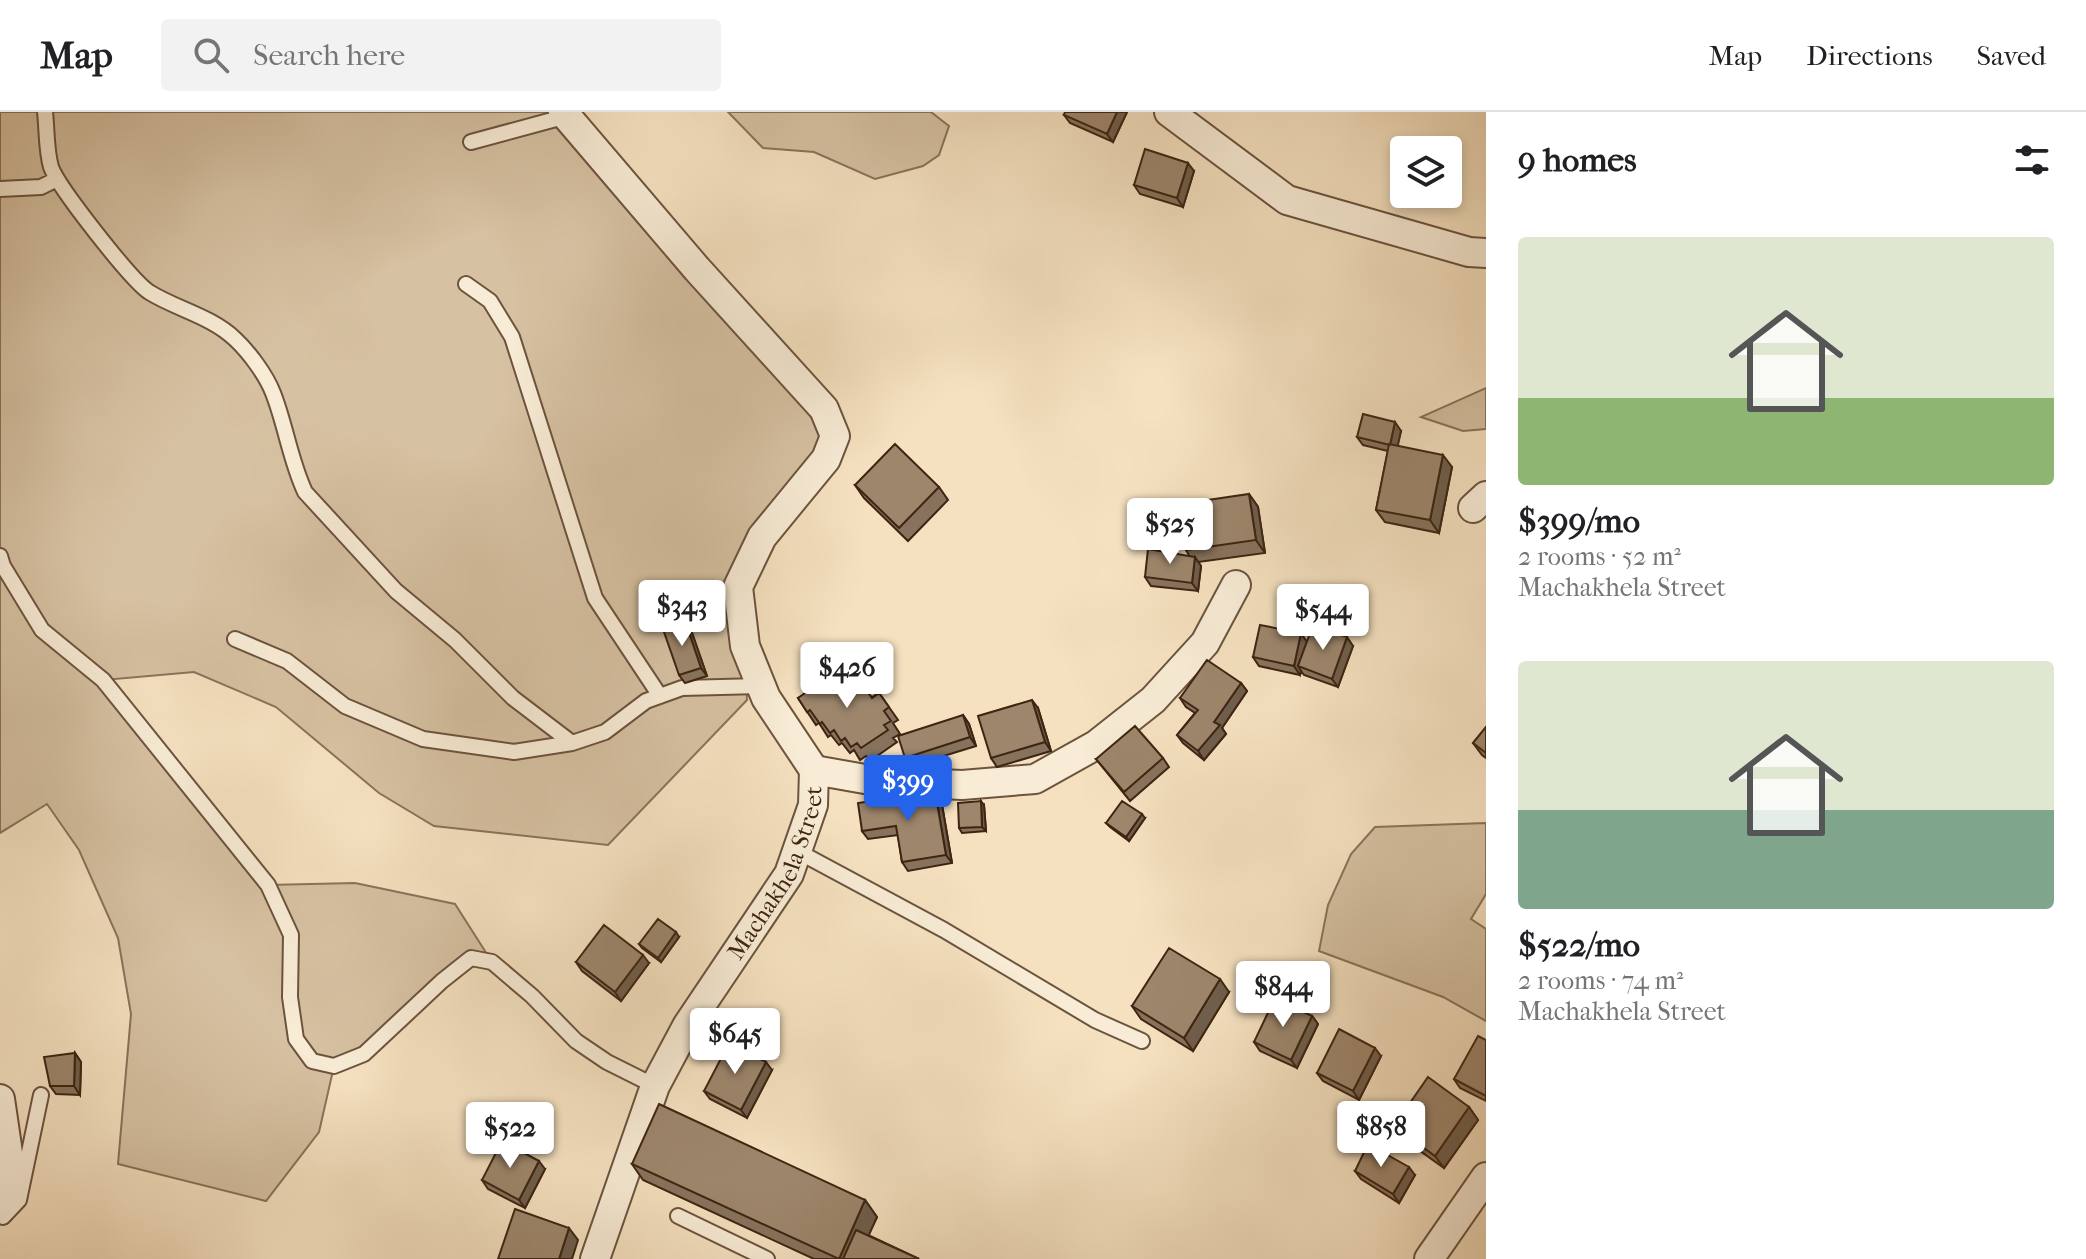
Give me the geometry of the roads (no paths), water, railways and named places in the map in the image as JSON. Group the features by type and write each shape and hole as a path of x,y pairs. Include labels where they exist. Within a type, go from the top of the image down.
{"street":[{"path":"1169,112 1287,200 1469,252 1486,253"},
{"path":"565,114 697,269 824,409 835,436 826,459 762,537 738,587 745,646 760,686 814,770"},
{"name":"Machakhela Street","path":"595,1259 655,1086 687,1026 789,874 813,805 814,770 876,781 962,785 1035,779 1096,745 1153,700 1205,643 1236,585"},
{"path":"0,1099 9,1160 0,1208"},
{"path":"1429,1259 1486,1177"}],"lane":[{"path":"45,112 51,165 57,179 124,265 147,290 211,322 235,339 256,364 272,391 297,474 305,492 319,509 396,591 455,640 513,698 572,743"},
{"path":"471,142 565,114"},
{"path":"0,189 41,187 57,179"},
{"path":"466,284 490,301 512,337 595,598 660,696"},
{"path":"0,556 42,630 103,680 268,885 291,935 290,997 296,1039 312,1061 334,1066 364,1054 471,958 492,962 532,996 576,1041 607,1062 655,1086"},
{"path":"235,639 287,661 345,706 423,739 514,752 572,743 605,732 646,701 682,688 760,686"},
{"path":"797,851 944,930 1095,1020 1142,1041"},
{"path":"0,1220 19,1200 41,1095"},
{"path":"678,1216 767,1259"}]}
